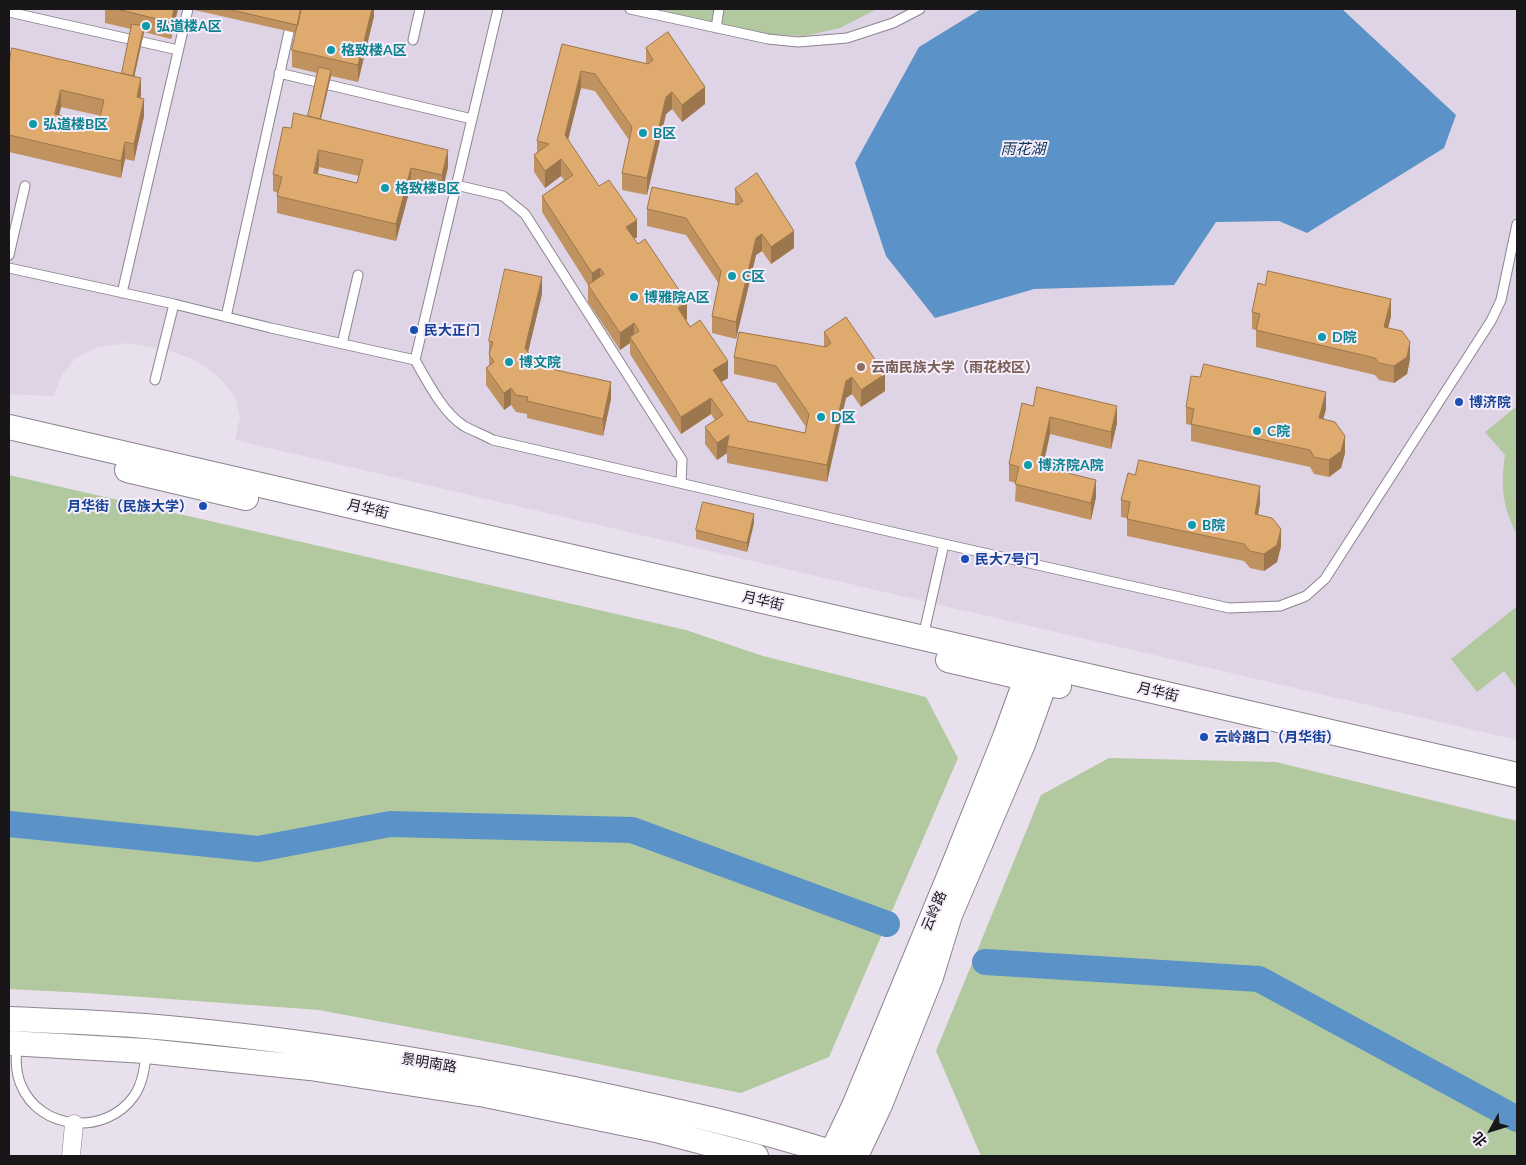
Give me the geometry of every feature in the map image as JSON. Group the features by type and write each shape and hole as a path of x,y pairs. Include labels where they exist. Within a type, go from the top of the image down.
{"street":[{"name":"月华街","path":"9,427 198,469 922,638 1038,673 1517,791"},
{"name":"月华街","path":"9,443 1038,673 1517,775"},
{"name":"云岭路","path":"834,1155 952,869 1038,673"},
{"name":"云岭路","path":"856,1156 884,1096 931,977 950,915 1023,744 1038,673"},
{"name":"景明南路","path":"9,1019 144,1026 313,1044 493,1073 672,1110 755,1130 834,1155"},
{"name":"景明南路","path":"13,1043 146,1051 310,1068 485,1095 656,1130 756,1156"},
{"path":"71,1156 74,1124"}],"lane":[{"path":"122,293 188,9"},
{"path":"226,317 294,9"},
{"path":"413,40 420,9"},
{"path":"498,9 415,360 442,404 463,425 493,440 1229,608 1280,606 1306,596 1325,579 1490,321 1501,300 1517,224"},
{"path":"630,9 768,39 798,42 847,38 893,24 920,9"},
{"path":"716,28 719,9"},
{"path":"9,12 178,50"},
{"path":"279,74 472,119"},
{"path":"456,185 502,196 525,214 682,460 681,483"},
{"path":"9,256 25,186"},
{"path":"9,268 415,360"},
{"path":"342,344 358,275"},
{"path":"155,380 174,304"},
{"path":"922,638 944,544"},
{"path":"13,1043 15,1063 21,1085 34,1104 52,1118 74,1124 98,1122 119,1112 135,1095 144,1074 146,1051"}],"shaded area":[{"name":"云南民族大学（雨花校区）","path":"9,9 1517,9 1517,740 235,440 240,418 236,398 218,376 193,359 164,349 128,343 97,347 75,359 61,376 54,396 9,394"}],"green space":[{"path":"657,9 877,9 840,28 805,36 765,34"},
{"path":"1517,406 1517,534 1507,511 1504,495 1505,455 1485,432"},
{"path":"9,475 686,630 763,656 926,697 958,758 829,1057 741,1093 319,1010 9,989"},
{"path":"1516,607 1517,689 1504,671 1477,692 1451,659"},
{"path":"1109,758 1276,762 1517,821 1517,1156 981,1156 936,1051 1041,795"}],"water":[{"name":"雨花湖","path":"981,9 1342,9 1456,115 1444,148 1307,233 1279,221 1216,222 1174,285 1034,289 935,318 886,256 855,163 919,47"}],"building":[{"path":"117,9 174,9 171,22"},
{"path":"228,9 301,9 298,25"},
{"name":"格致楼A区","path":"301,9 372,9 358,65 292,50"},
{"path":"132,24 144,26 133,76 122,73"},
{"path":"668,32 705,87 682,105 672,92 666,97 647,178 622,173 632,127 595,74 581,71 565,135 599,186 609,180 637,220 626,227 638,244 645,239 687,302 678,308 690,327 700,320 728,361 713,370 748,421 805,433 809,414 776,366 734,357 739,332 826,347 831,343 824,332 846,317 885,374 861,390 852,377 846,381 827,465 727,446 729,435 717,443 705,427 723,415 711,398 681,417 630,337 639,331 634,323 620,333 588,285 604,274 600,268 592,273 542,196 573,175 561,159 545,171 534,155 549,144 537,141 562,44 648,64 653,60 646,48"},
{"name":"弘道楼B区","path":"12,48 141,78 137,97 144,99 134,144 125,142 121,161 9,135 9,64","holes":["61,90 104,100 98,125 55,114"]},
{"path":"319,67 331,70 320,119 308,116"},
{"name":"格致楼B区","path":"294,113 448,150 442,175 411,168 396,224 277,196 282,177 273,174 283,127 291,128","holes":["319,150 363,160 357,183 314,173"]},
{"name":"C区","path":"757,173 794,231 771,247 762,234 756,238 736,322 712,316 721,271 686,218 647,209 652,187 738,205 743,201 735,189"},
{"name":"博文院","path":"505,269 542,277 525,348 538,366 611,382 603,419 527,401 528,397 516,395 511,388 504,393 486,368 494,362 489,354 493,342 489,341"},
{"name":"D院","path":"1268,271 1391,299 1384,327 1402,331 1410,342 1407,357 1394,366 1379,363 1375,358 1256,330 1260,314 1252,312 1258,283 1265,285"},
{"name":"C院","path":"1204,364 1326,392 1319,418 1335,422 1345,436 1341,451 1329,460 1314,457 1310,450 1191,424 1194,409 1186,407 1191,376 1200,377"},
{"path":"1037,387 1117,406 1111,432 1050,417 1039,466 1096,480 1091,503 1015,484 1019,467 1009,464 1022,403 1033,406"},
{"name":"B院","path":"1139,460 1260,486 1255,514 1272,518 1281,529 1277,545 1264,554 1250,551 1244,544 1127,519 1130,502 1121,500 1128,473 1135,475"},
{"path":"703,502 754,514 747,543 696,530"}],"waterway":[{"path":"9,824 258,849 390,824 632,830 887,924"},
{"path":"985,962 1259,979 1517,1119"}],"place":[{"name":"弘道楼A区","path":"146,26"},
{"name":"格致楼A区","path":"331,50"},
{"name":"弘道楼B区","path":"33,124"},
{"name":"B区","path":"643,133"},
{"name":"格致楼B区","path":"385,188"},
{"name":"C区","path":"732,276"},
{"name":"博雅院A区","path":"634,297"},
{"name":"民大正门","path":"414,330"},
{"name":"D院","path":"1322,337"},
{"name":"博文院","path":"509,362"},
{"name":"云南民族大学（雨花校区）","path":"861,367"},
{"name":"博济院","path":"1459,402"},
{"name":"D区","path":"821,417"},
{"name":"C院","path":"1257,431"},
{"name":"博济院A院","path":"1028,465"},
{"name":"月华街（民族大学）","path":"203,506"},
{"name":"B院","path":"1192,525"},
{"name":"民大7号门","path":"965,559"},
{"name":"云岭路口（月华街）","path":"1204,737"}]}
